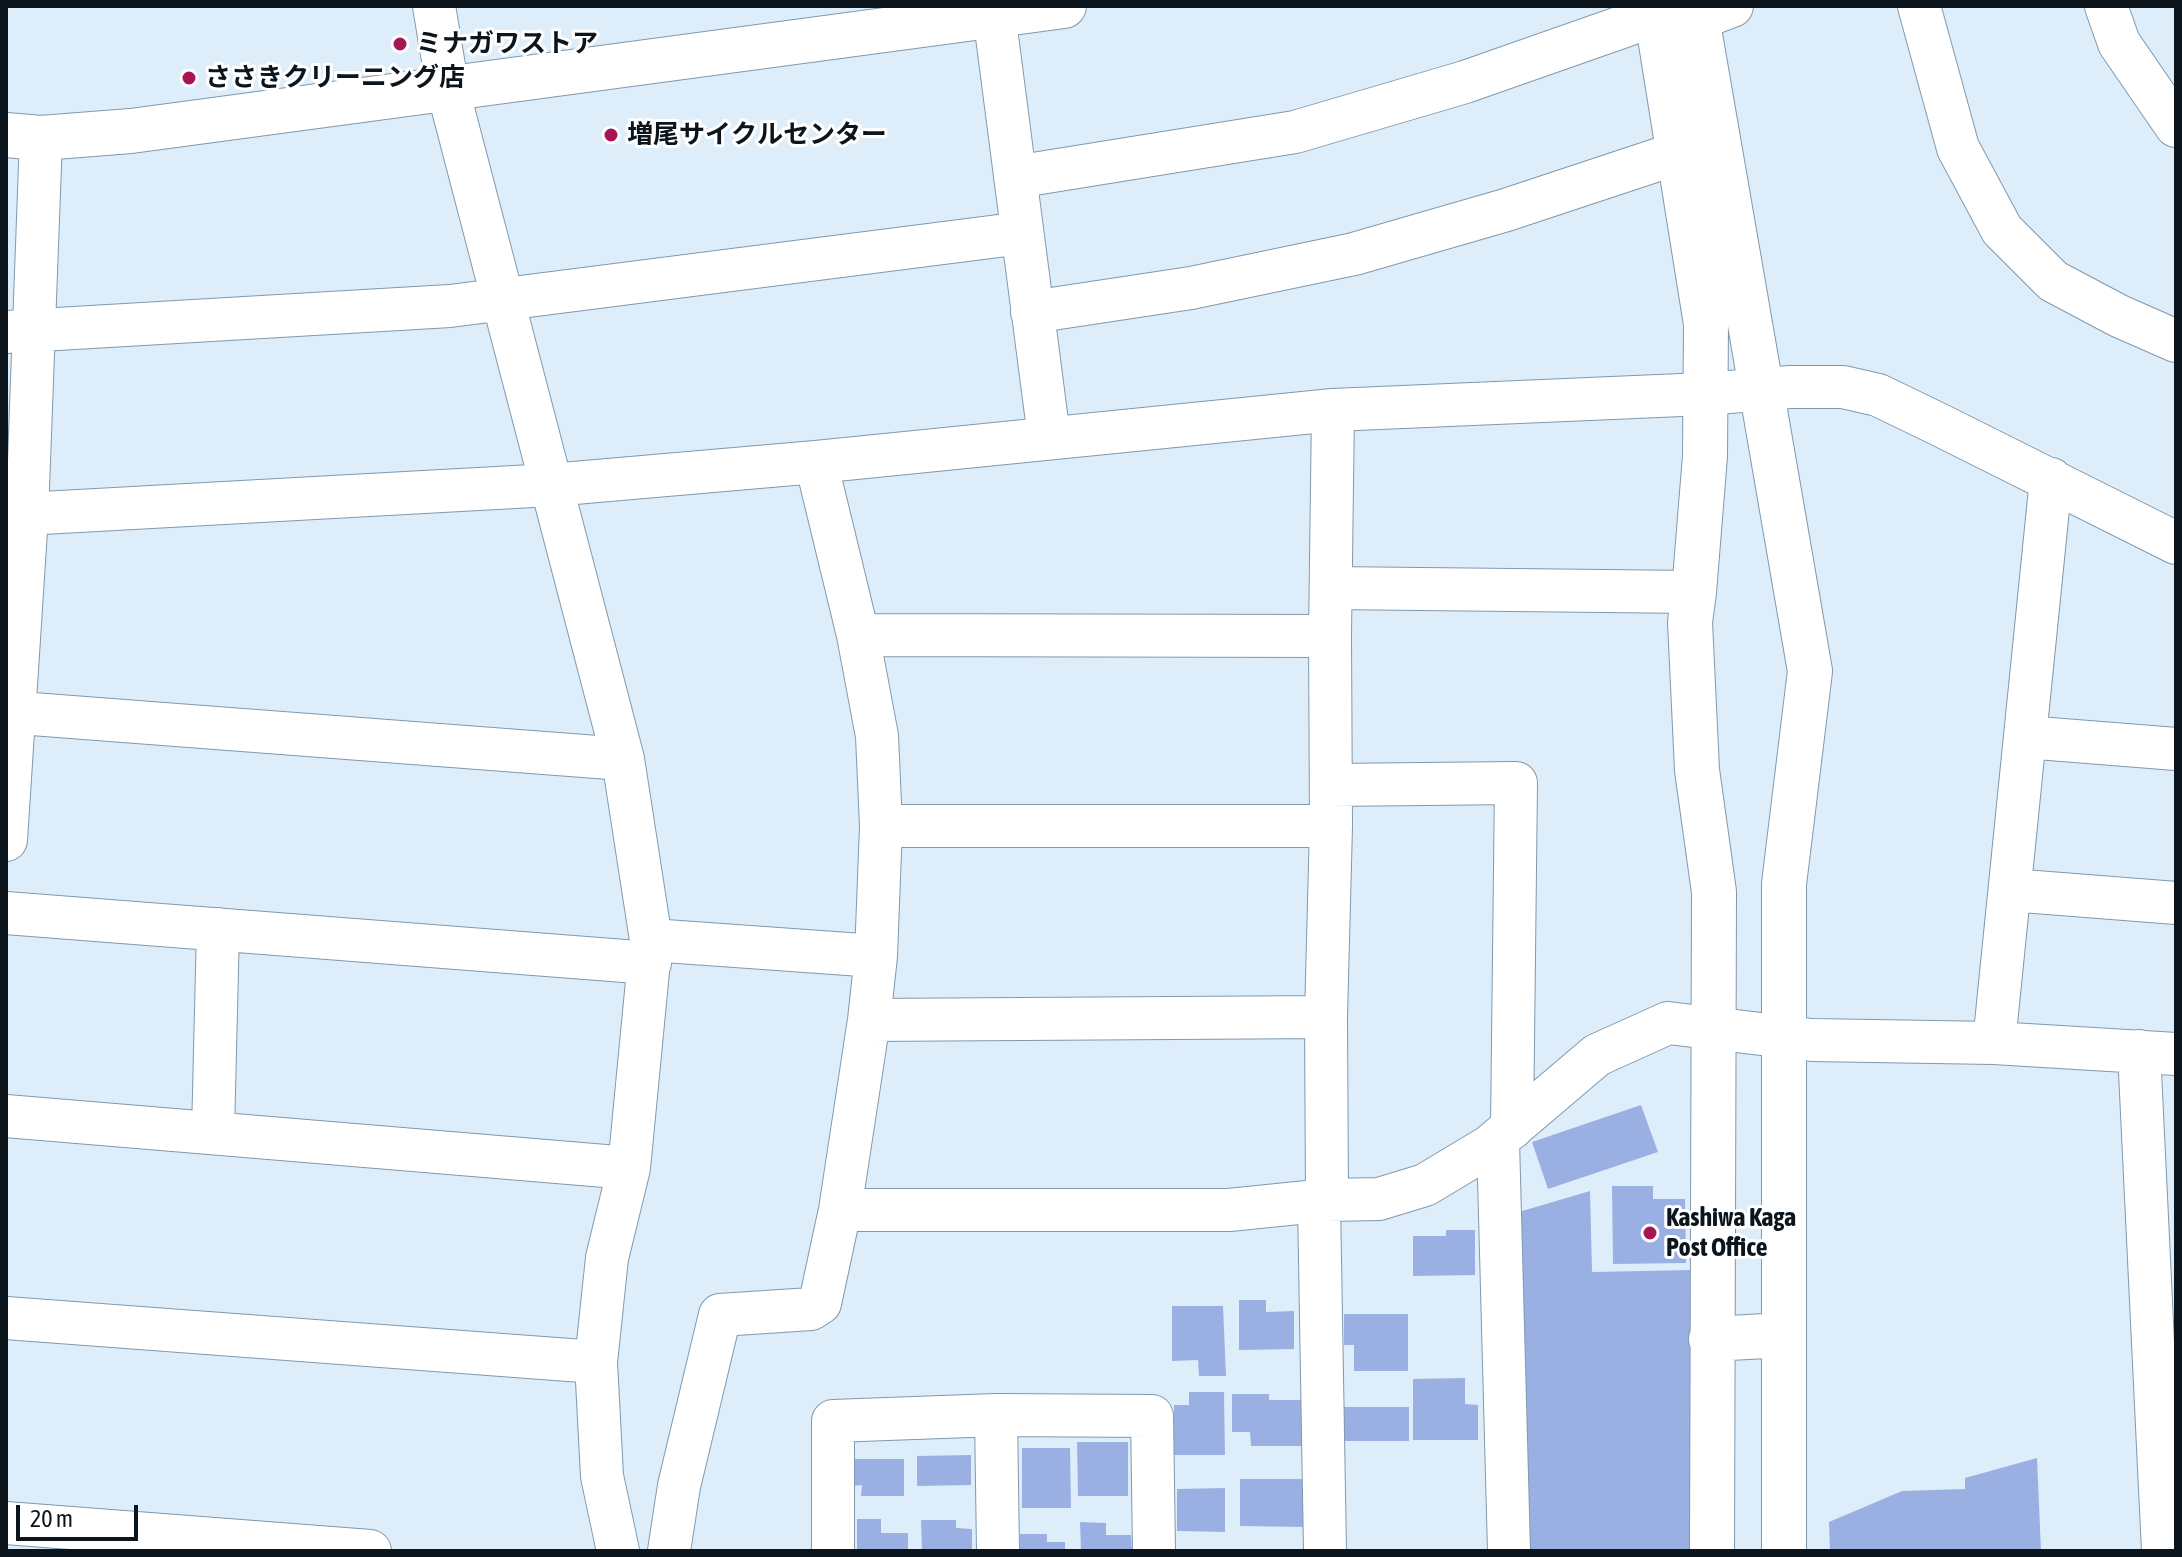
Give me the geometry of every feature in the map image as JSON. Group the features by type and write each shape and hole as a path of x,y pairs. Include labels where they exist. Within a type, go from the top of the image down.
{"street":[{"path":"434,6 448,90 623,759 651,952 629,1168 607,1258 596,1362 602,1476 618,1551"},
{"path":"6,840 23,136 131,131 448,90 994,12 1064,6"},
{"path":"1919,6 1958,148 2002,230 2053,281 2119,316 2176,341"},
{"path":"2106,6 2119,43 2176,126"},
{"path":"1015,177 1295,132 1465,82 1687,10"},
{"path":"1687,10 1678,153 1706,324 1705,456 1690,622 1697,770 1714,892 1712,1551"},
{"path":"1687,10 1761,390 1810,671 1784,884 1784,1551"},
{"path":"994,12 1049,437"},
{"path":"1032,312 1191,288 1354,254 1506,210 1678,153"},
{"path":"20,332 450,306 1022,233"},
{"path":"16,515 551,485 816,462 1333,410 1843,387 1878,395 2176,543"},
{"path":"1325,1551 1323,1201 1331,826 1333,410"},
{"path":"669,1551 679,1486 720,1315 811,1309 820,1303 840,1210 869,1020 876,956 881,826 877,736 858,635 816,462"},
{"path":"1994,1043 2051,479"},
{"path":"1331,588 1694,592"},
{"path":"858,635 1330,636"},
{"path":"10,712 623,759"},
{"path":"2025,737 2176,749"},
{"path":"1331,785 1516,783 1505,1134 1509,1551"},
{"path":"881,826 1331,826"},
{"path":"2010,890 2176,903"},
{"path":"6,913 218,929 651,952 876,956"},
{"path":"213,1133 218,929"},
{"path":"869,1020 1326,1017"},
{"path":"840,1210 1229,1210 1379,1199 1425,1185 1505,1134 1597,1055 1668,1023 1812,1040 1994,1043 2158,1053 2163,1551"},
{"path":"6,1116 629,1168"},
{"path":"6,1318 596,1362"},
{"path":"1711,1339 1784,1335"},
{"path":"996,1415 998,1551"},
{"path":"833,1551 833,1421 996,1415 1152,1416 1154,1551"},
{"path":"11,1523 370,1551"}],"building":[{"path":"1641,1105 1658,1152 1548,1189 1532,1142"},
{"path":"1612,1186 1653,1186 1653,1199 1685,1199 1686,1263 1613,1264"},
{"path":"1590,1191 1592,1272 1692,1270 1693,1551 1526,1551 1512,1214"},
{"path":"1446,1230 1475,1230 1475,1275 1413,1276 1413,1236 1446,1236"},
{"path":"1239,1300 1266,1300 1266,1312 1294,1311 1294,1349 1239,1350"},
{"path":"1172,1306 1223,1306 1226,1376 1199,1376 1198,1360 1172,1361"},
{"path":"1344,1314 1408,1314 1408,1371 1354,1371 1354,1345 1344,1345"},
{"path":"1465,1378 1465,1404 1478,1405 1478,1440 1413,1440 1413,1379"},
{"path":"1189,1392 1224,1392 1225,1455 1174,1455 1174,1405 1189,1405"},
{"path":"1232,1394 1269,1394 1269,1400 1305,1400 1305,1446 1251,1446 1250,1432 1232,1432"},
{"path":"1344,1407 1409,1407 1409,1441 1344,1441"},
{"path":"1077,1442 1128,1442 1128,1496 1078,1496"},
{"path":"1022,1448 1070,1448 1071,1508 1022,1508"},
{"path":"971,1455 971,1485 917,1486 917,1456"},
{"path":"2037,1458 2041,1551 1830,1551 1829,1522 1902,1491 1965,1489 1965,1478"},
{"path":"851,1459 904,1459 904,1496 861,1496 862,1485 851,1486"},
{"path":"1240,1479 1305,1479 1305,1527 1240,1526"},
{"path":"1225,1488 1225,1532 1177,1531 1177,1489"},
{"path":"857,1519 881,1519 881,1533 908,1533 908,1551 857,1551"},
{"path":"921,1520 956,1520 956,1528 972,1529 972,1551 922,1551"},
{"path":"1080,1522 1106,1523 1106,1535 1131,1535 1132,1551 1081,1551"},
{"path":"1020,1534 1047,1534 1047,1542 1065,1542 1065,1551 1020,1551"}],"place":[{"name":"ミナガワストア","path":"400,44"},
{"name":"ささきクリーニング店","path":"189,78"},
{"name":"増尾サイクルセンター","path":"611,135"},
{"name":"Kashiwa Kaga Post Office","path":"1650,1233"}]}
